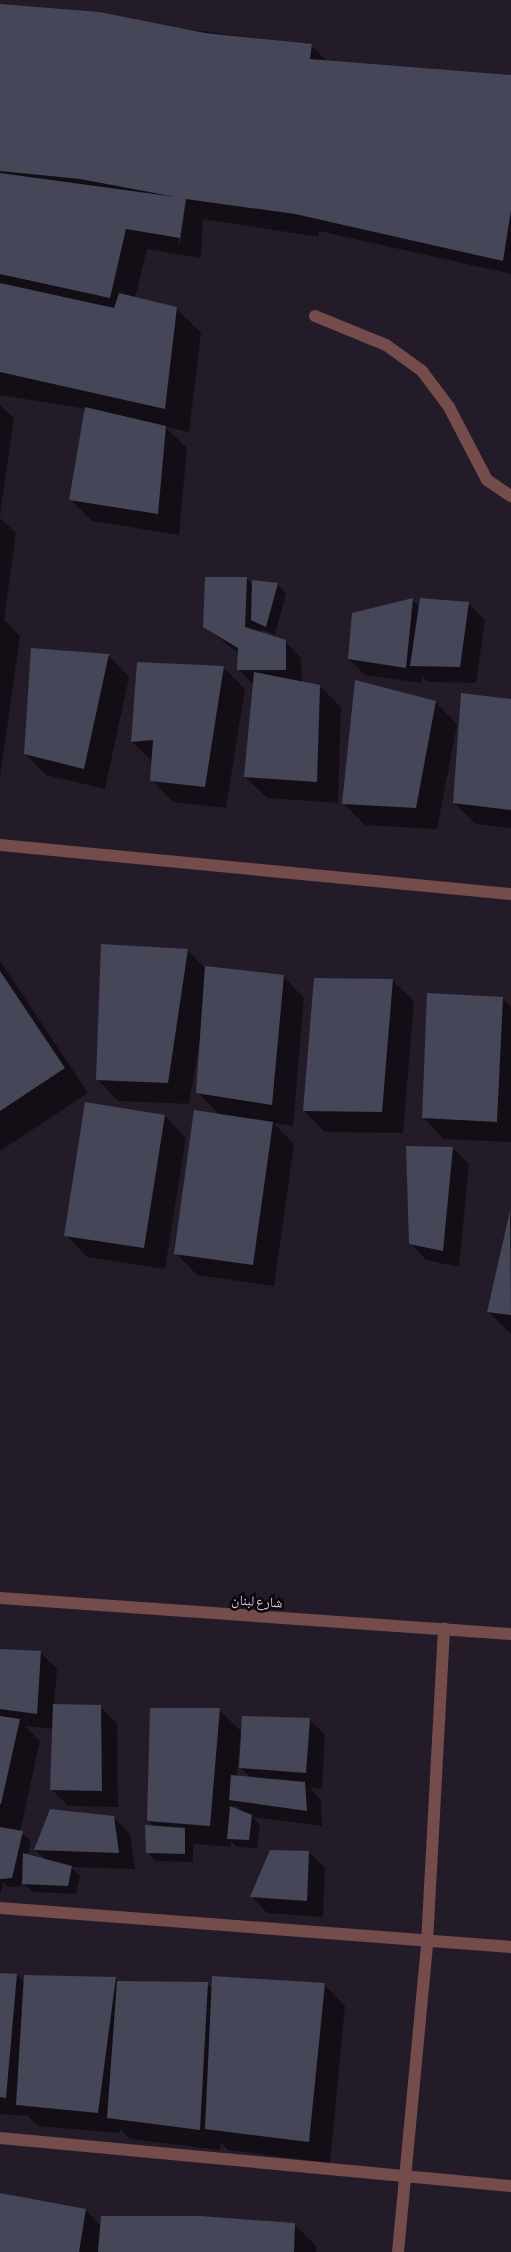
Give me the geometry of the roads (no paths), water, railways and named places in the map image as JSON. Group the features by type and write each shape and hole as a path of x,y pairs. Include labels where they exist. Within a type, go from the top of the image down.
{"street":[{"path":"315,316 386,345 422,371 449,407 487,480 511,496"},
{"path":"0,845 511,894"},
{"name":"شارع لبنان","path":"0,1598 511,1634"},
{"path":"398,2252 427,1943 444,1628"},
{"path":"0,1908 427,1943 511,1947"},
{"path":"0,2138 511,2186"}]}
